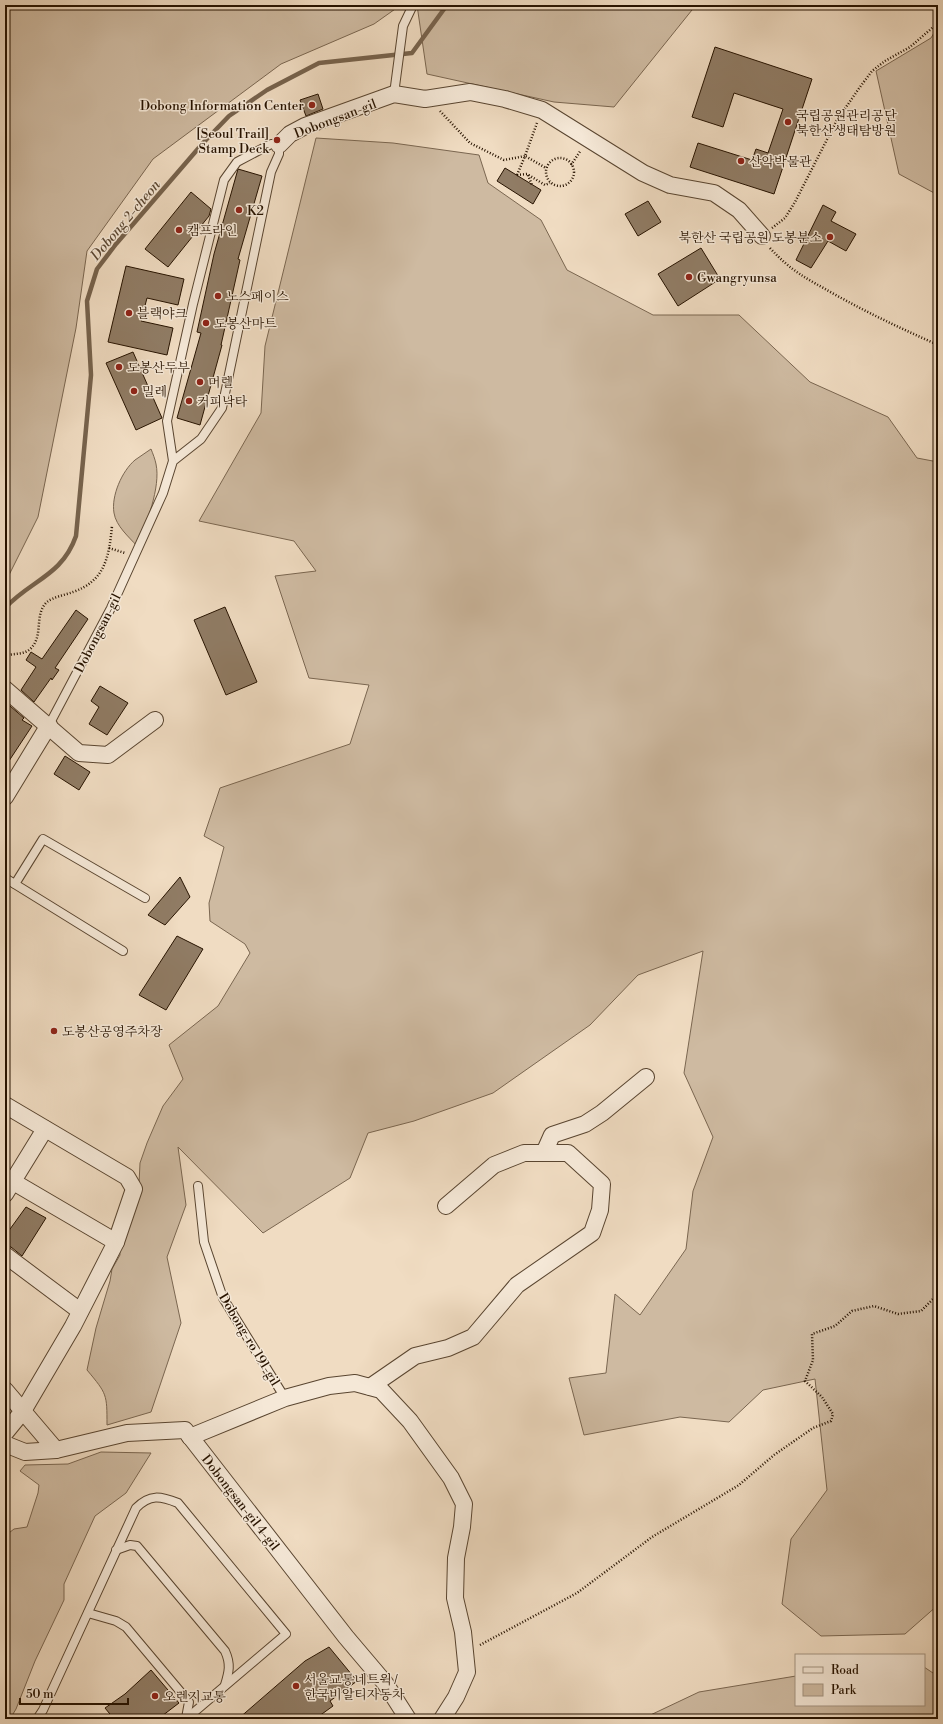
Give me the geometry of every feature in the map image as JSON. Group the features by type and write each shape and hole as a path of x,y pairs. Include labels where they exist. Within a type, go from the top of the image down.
{"street":[{"path":"394,94 425,99 470,92 505,99 542,110 643,173 670,185 714,192 739,210 762,236"},
{"name":"Dobongsan-gil","path":"278,145 290,134 304,126 394,94"},
{"path":"5,689 49,725 79,753 108,755 155,720"},
{"name":"Dobongsan-gil","path":"5,797 49,725"},
{"path":"544,1152 552,1135 585,1124 602,1113 646,1077"},
{"path":"5,1105 127,1177 134,1189 116,1242 80,1311 23,1411 5,1433"},
{"path":"45,1129 7,1184 116,1242"},
{"path":"370,1387 415,1356 448,1348 473,1337 517,1285 592,1233 600,1210 602,1184 568,1153 524,1153 494,1165 446,1206"},
{"path":"5,1255 80,1311"},
{"name":"Dobong-ro 191-gil","path":"190,1437 285,1398 329,1386 355,1383 381,1390 410,1421 451,1478 464,1504 462,1527 456,1558 455,1598 463,1632 467,1672 456,1697 442,1719"},
{"path":"5,1390 56,1450"},
{"path":"5,1444 24,1452 56,1450 127,1433 185,1430 190,1437"},
{"name":"Dobongsan-gil 4-gil","path":"190,1437 346,1637 385,1683 408,1719"}],"lane":[{"path":"394,94 403,26 413,5"},
{"name":"Dobongsan-gil","path":"49,725 98,632 135,557 164,493 173,461 167,421 192,304 224,180 237,162 271,144 278,145 279,154 272,172 222,408 201,439 173,461"},
{"path":"15,884 43,839 145,898"},
{"path":"5,878 123,951"},
{"name":"Dobong-ro 191-gil","path":"198,1186 204,1242 223,1298 285,1398"},
{"path":"37,1719 43,1710 136,1508 144,1500 152,1498 165,1498 178,1503 286,1634 186,1719"},
{"path":"116,1550 130,1545 137,1546 225,1652 229,1660 230,1669 224,1686"},
{"path":"88,1613 116,1621 126,1627 189,1702 186,1719"}],"path":[{"path":"938,23 910,47 885,61 872,71 837,120 807,181 785,218 762,236 778,256 790,268 803,277 878,319 938,345"},
{"path":"431,98 444,116 470,143 504,160 526,156 546,168"},
{"path":"542,110 526,156 517,175 527,174 546,185 551,183 560,186 567,184 572,178 573,169 568,162 562,159 552,161 546,168 546,176 551,183"},
{"path":"527,174 532,185"},
{"path":"5,656 24,652 31,647 39,634 41,614 44,606 51,600 84,588 96,579 103,568 109,548 112,526"},
{"path":"109,548 135,557"},
{"path":"465,1653 577,1593 652,1537 739,1485 787,1446 813,1428 831,1421 833,1414 822,1398 805,1381 813,1360 812,1334 834,1326 852,1311 874,1306 898,1314 921,1311 938,1294"}],"green space":[{"path":"5,5 376,5 398,7 374,24 281,64 153,159 87,251 76,328 38,517 5,583"},
{"path":"417,5 696,5 614,107 554,102 427,74"},
{"path":"938,26 938,207 936,194 899,174 876,71 931,38"},
{"path":"316,138 393,143 479,155 488,183 541,220 567,270 653,315 739,315 810,382 888,417 917,458 938,462 938,1605 905,1634 821,1636 782,1604 791,1539 827,1490 815,1379 763,1390 729,1422 680,1417 584,1435 569,1378 606,1373 615,1294 640,1315 686,1249 693,1191 713,1137 684,1073 703,951 638,975 590,1025 493,1093 414,1121 368,1133 350,1178 263,1233 178,1147 186,1205 167,1257 181,1323 151,1412 107,1425 106,1400 99,1384 87,1370 96,1328 110,1281 112,1269 120,1255 119,1234 139,1184 140,1163 163,1106 183,1079 169,1045 218,1006 250,953 245,944 210,921 209,903 224,847 204,836 220,788 350,744 369,685 309,678 275,576 316,571 294,541 199,521 261,413 265,346"},
{"path":"151,449 155,458 157,473 155,495 137,546 123,531 115,518 114,499 118,484 130,465"},
{"path":"101,1452 151,1453 126,1493 95,1516 64,1584 64,1600 35,1661 16,1709 10,1719 5,1719 5,1536 14,1529 27,1527 38,1493 39,1485 20,1471 25,1465 68,1464"},
{"path":"925,1668 936,1675 938,1674 938,1719 642,1719 699,1692 795,1676 795,1706 925,1706"}],"building":[{"name":"국립공원관리공단 북한산생태탐방원","path":"715,47 812,79 774,194 690,167 698,143 752,160 756,149 768,153 783,109 734,93 723,127 692,117"},
{"name":"Dobong Information Center","path":"318,94 323,109 306,116 300,100"},
{"path":"505,168 541,190 533,204 497,181"},
{"path":"238,169 262,176 238,259 240,260 222,345 200,425 177,418 201,333 197,332 214,254"},
{"name":"캠프라인","path":"191,192 211,209 209,216 168,267 145,249"},
{"path":"648,201 661,222 638,236 625,214"},
{"name":"북한산 국립공원 도봉분소","path":"823,205 836,212 831,221 856,234 846,251 828,241 811,268 796,260"},
{"name":"Gwangryunsa","path":"701,248 720,279 678,306 658,274"},
{"name":"블랙야크","path":"126,266 184,279 178,305 147,298 141,321 173,328 167,355 108,342"},
{"name":"밀레","path":"133,352 162,418 136,430 106,363"},
{"path":"225,607 257,682 226,695 194,620"},
{"path":"76,610 88,619 55,668 59,670 52,680 51,678 34,702 21,690 36,667 26,660 31,652 42,659"},
{"path":"100,686 128,703 107,735 89,724 99,707 91,701"},
{"path":"10,706 24,718 22,720 32,726 5,767 5,713"},
{"path":"65,756 90,772 79,790 54,774"},
{"path":"180,877 190,897 165,925 148,915"},
{"path":"177,936 203,949 166,1010 139,995"},
{"path":"26,1207 46,1218 22,1256 11,1247 5,1246 5,1236"},
{"name":"서울교통네트윅 / 한국비알티자동차","path":"329,1647 357,1681 330,1701 333,1706 315,1719 238,1719 305,1661"},
{"path":"151,1670 179,1703 158,1719 114,1719 105,1708 125,1694"}],"waterway":[{"name":"Dobong 2-cheon","path":"5,608 63,560 76,536 91,375 87,301 97,269 116,244 203,143 229,116 267,90 319,63 412,53 447,5"}],"place":[{"name":"Dobong Information Center","path":"312,105"},
{"name":"국립공원관리공단 북한산생태탐방원","path":"788,122"},
{"name":"[Seoul Trail] Stamp Deck","path":"277,140"},
{"name":"산악박물관","path":"741,161"},
{"name":"K2","path":"239,210"},
{"name":"캠프라인","path":"179,230"},
{"name":"북한산 국립공원 도봉분소","path":"830,237"},
{"name":"Gwangryunsa","path":"689,277"},
{"name":"노스페이스","path":"218,296"},
{"name":"블랙야크","path":"129,313"},
{"name":"도봉산마트","path":"206,323"},
{"name":"도봉산두부","path":"119,367"},
{"name":"머렐","path":"200,382"},
{"name":"밀레","path":"134,391"},
{"name":"커피낙타","path":"189,401"},
{"name":"도봉산공영주차장","path":"54,1031"},
{"name":"서울교통네트윅 / 한국비알티자동차","path":"296,1686"},
{"name":"오렌지교통","path":"155,1696"}]}
